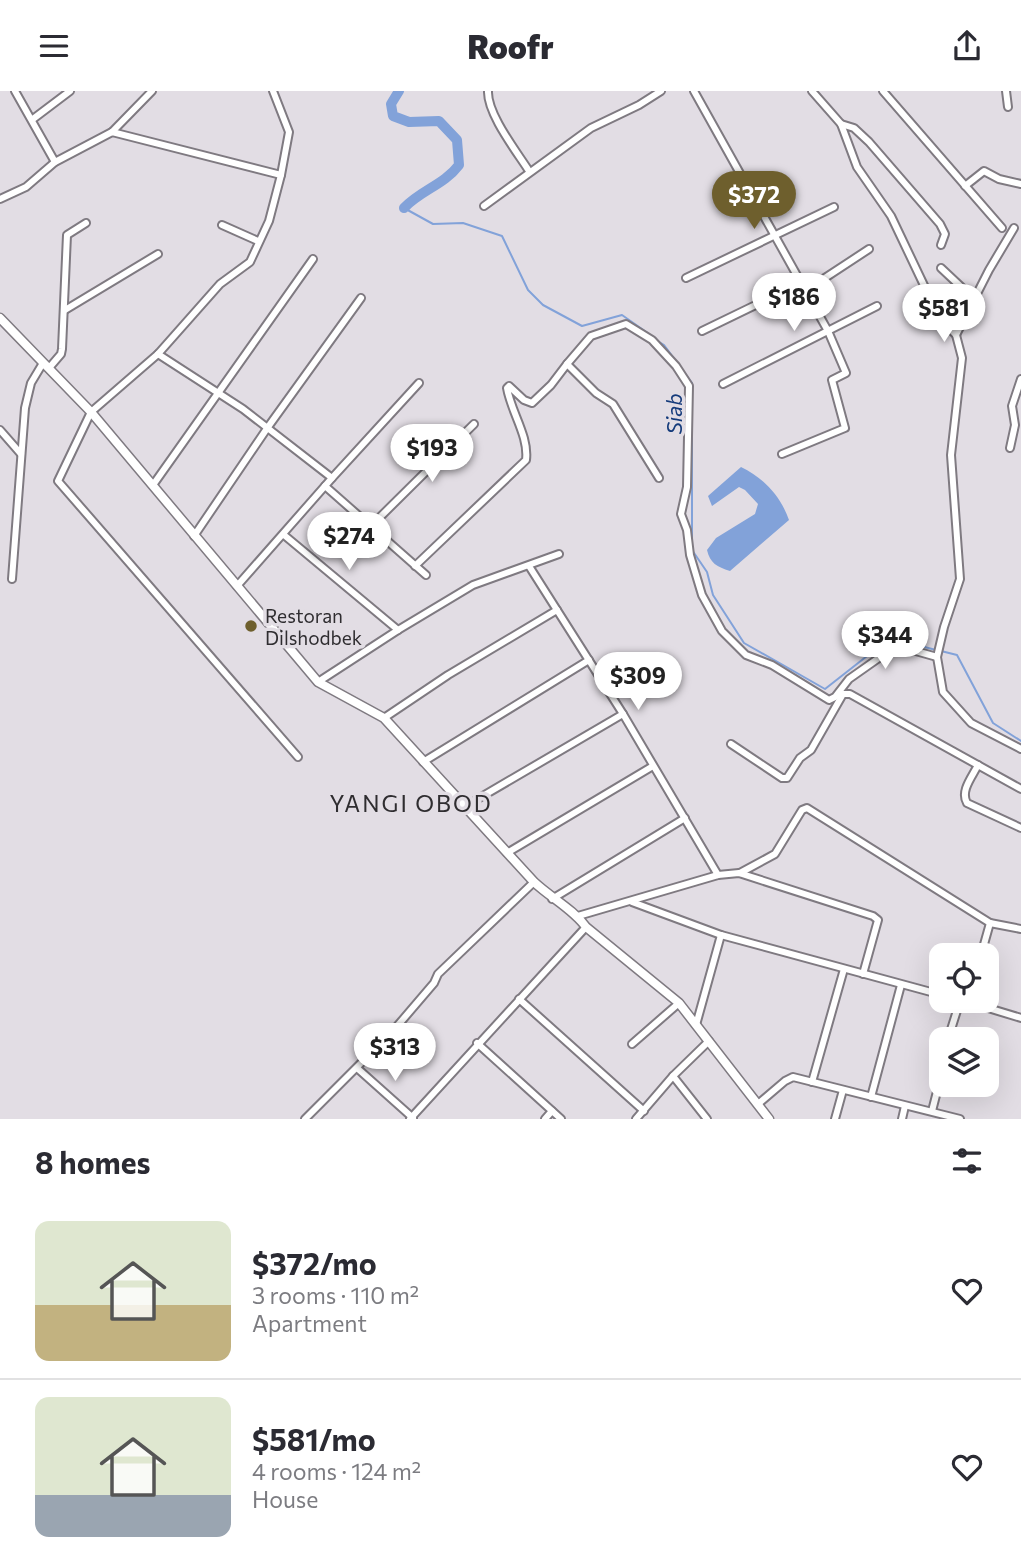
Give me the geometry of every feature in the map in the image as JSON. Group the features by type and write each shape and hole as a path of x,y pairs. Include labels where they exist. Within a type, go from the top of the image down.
{"street":[{"path":"15,91 55,162"},
{"path":"33,119 70,91"},
{"path":"0,199 26,187 55,162 112,132 152,91"},
{"path":"273,91 289,132 270,221 250,262 220,284 158,354 90,412 58,481 298,757"},
{"path":"488,91 498,120 529,171"},
{"path":"484,206 591,128 661,91"},
{"path":"694,91 828,331 846,373 832,380 845,428 782,454"},
{"path":"883,91 1002,228"},
{"path":"1006,91 1008,107"},
{"path":"815,92 841,124 857,167 891,216 940,319 956,335 962,358 951,455 960,579 937,657 943,692 971,723 1021,749"},
{"path":"841,124 849,124 869,142 940,225 945,234 941,245"},
{"path":"112,132 281,175"},
{"path":"965,186 984,171 999,179 1021,184"},
{"path":"686,278 834,207"},
{"path":"12,579 25,408 31,383 46,365 61,354 67,235 86,223"},
{"path":"222,225 258,241"},
{"path":"956,335 1014,228"},
{"path":"805,291 869,249"},
{"path":"65,310 158,254"},
{"path":"153,485 313,258"},
{"path":"941,268 975,300"},
{"path":"702,331 801,283"},
{"path":"194,536 361,298"},
{"path":"723,384 877,306"},
{"path":"0,318 90,412 318,682 384,718 534,882 552,899 579,916 586,927 679,1003 769,1119"},
{"path":"415,566 526,460 525,442 511,407 507,389 509,386 524,400 533,403 591,336 626,324 652,340 676,366 689,386 687,487 681,514 702,595 722,631 746,655 772,665 826,700 835,701 843,694 850,694 1021,789"},
{"path":"158,354 268,427 332,478"},
{"path":"567,364 596,393 613,404 659,478"},
{"path":"1010,448 1015,425 1012,406 1021,379"},
{"path":"237,586 419,383"},
{"path":"371,526 474,423"},
{"path":"0,430 21,454"},
{"path":"325,486 426,575"},
{"path":"284,535 398,630"},
{"path":"318,682 473,585 559,554"},
{"path":"530,566 718,876"},
{"path":"384,718 447,675 557,610"},
{"path":"731,744 782,778 787,778 800,758 811,750 849,678 893,648 905,648 937,657"},
{"path":"423,762 589,660"},
{"path":"464,807 622,714"},
{"path":"978,765 964,794 967,803 1021,828"},
{"path":"507,853 653,766"},
{"path":"579,916 718,876 739,873 775,854 802,810 807,809 990,923 1021,929"},
{"path":"552,899 685,818"},
{"path":"739,873 873,916 878,920 863,974"},
{"path":"305,1119 393,1031 434,983 438,974 534,882"},
{"path":"631,901 721,935 929,992"},
{"path":"984,943 990,923"},
{"path":"357,1068 412,1118 586,927"},
{"path":"696,1025 721,935"},
{"path":"812,1082 844,969"},
{"path":"871,1097 901,985"},
{"path":"519,999 644,1111"},
{"path":"632,1044 679,1003"},
{"path":"999,1011 1021,1018"},
{"path":"636,1119 673,1076 709,1041"},
{"path":"477,1044 561,1119"},
{"path":"673,1076 707,1119"},
{"path":"758,1104 789,1077 960,1119"},
{"path":"835,1119 843,1090"},
{"path":"932,1111 936,1097"},
{"path":"902,1119 905,1106"},
{"path":"545,1119 552,1111"}],"water":[{"path":"741,467 771,489 789,520 730,571 715,564 707,550 716,538 755,514 758,504 739,487 712,506 708,496"}],"waterway":[{"name":"Siab","path":"399,91 391,104 393,116 409,122 439,121 457,140 459,165 446,178 404,208"},
{"name":"Siab","path":"404,208 433,224 463,223 502,236 528,290 543,305 582,326 622,315 649,334"},
{"name":"Siab","path":"656,340 664,345 676,361"},
{"name":"Siab","path":"681,368 692,383 692,544"},
{"name":"Siab","path":"692,550 707,572 713,595 744,643 825,689 890,638 936,650"},
{"name":"Siab","path":"941,651 957,655 993,723 1021,741"}],"place":[{"name":"Restoran Dilshodbek","path":"251,626"}],"district":[{"name":"YANGI OBOD","path":"411,803"}]}
